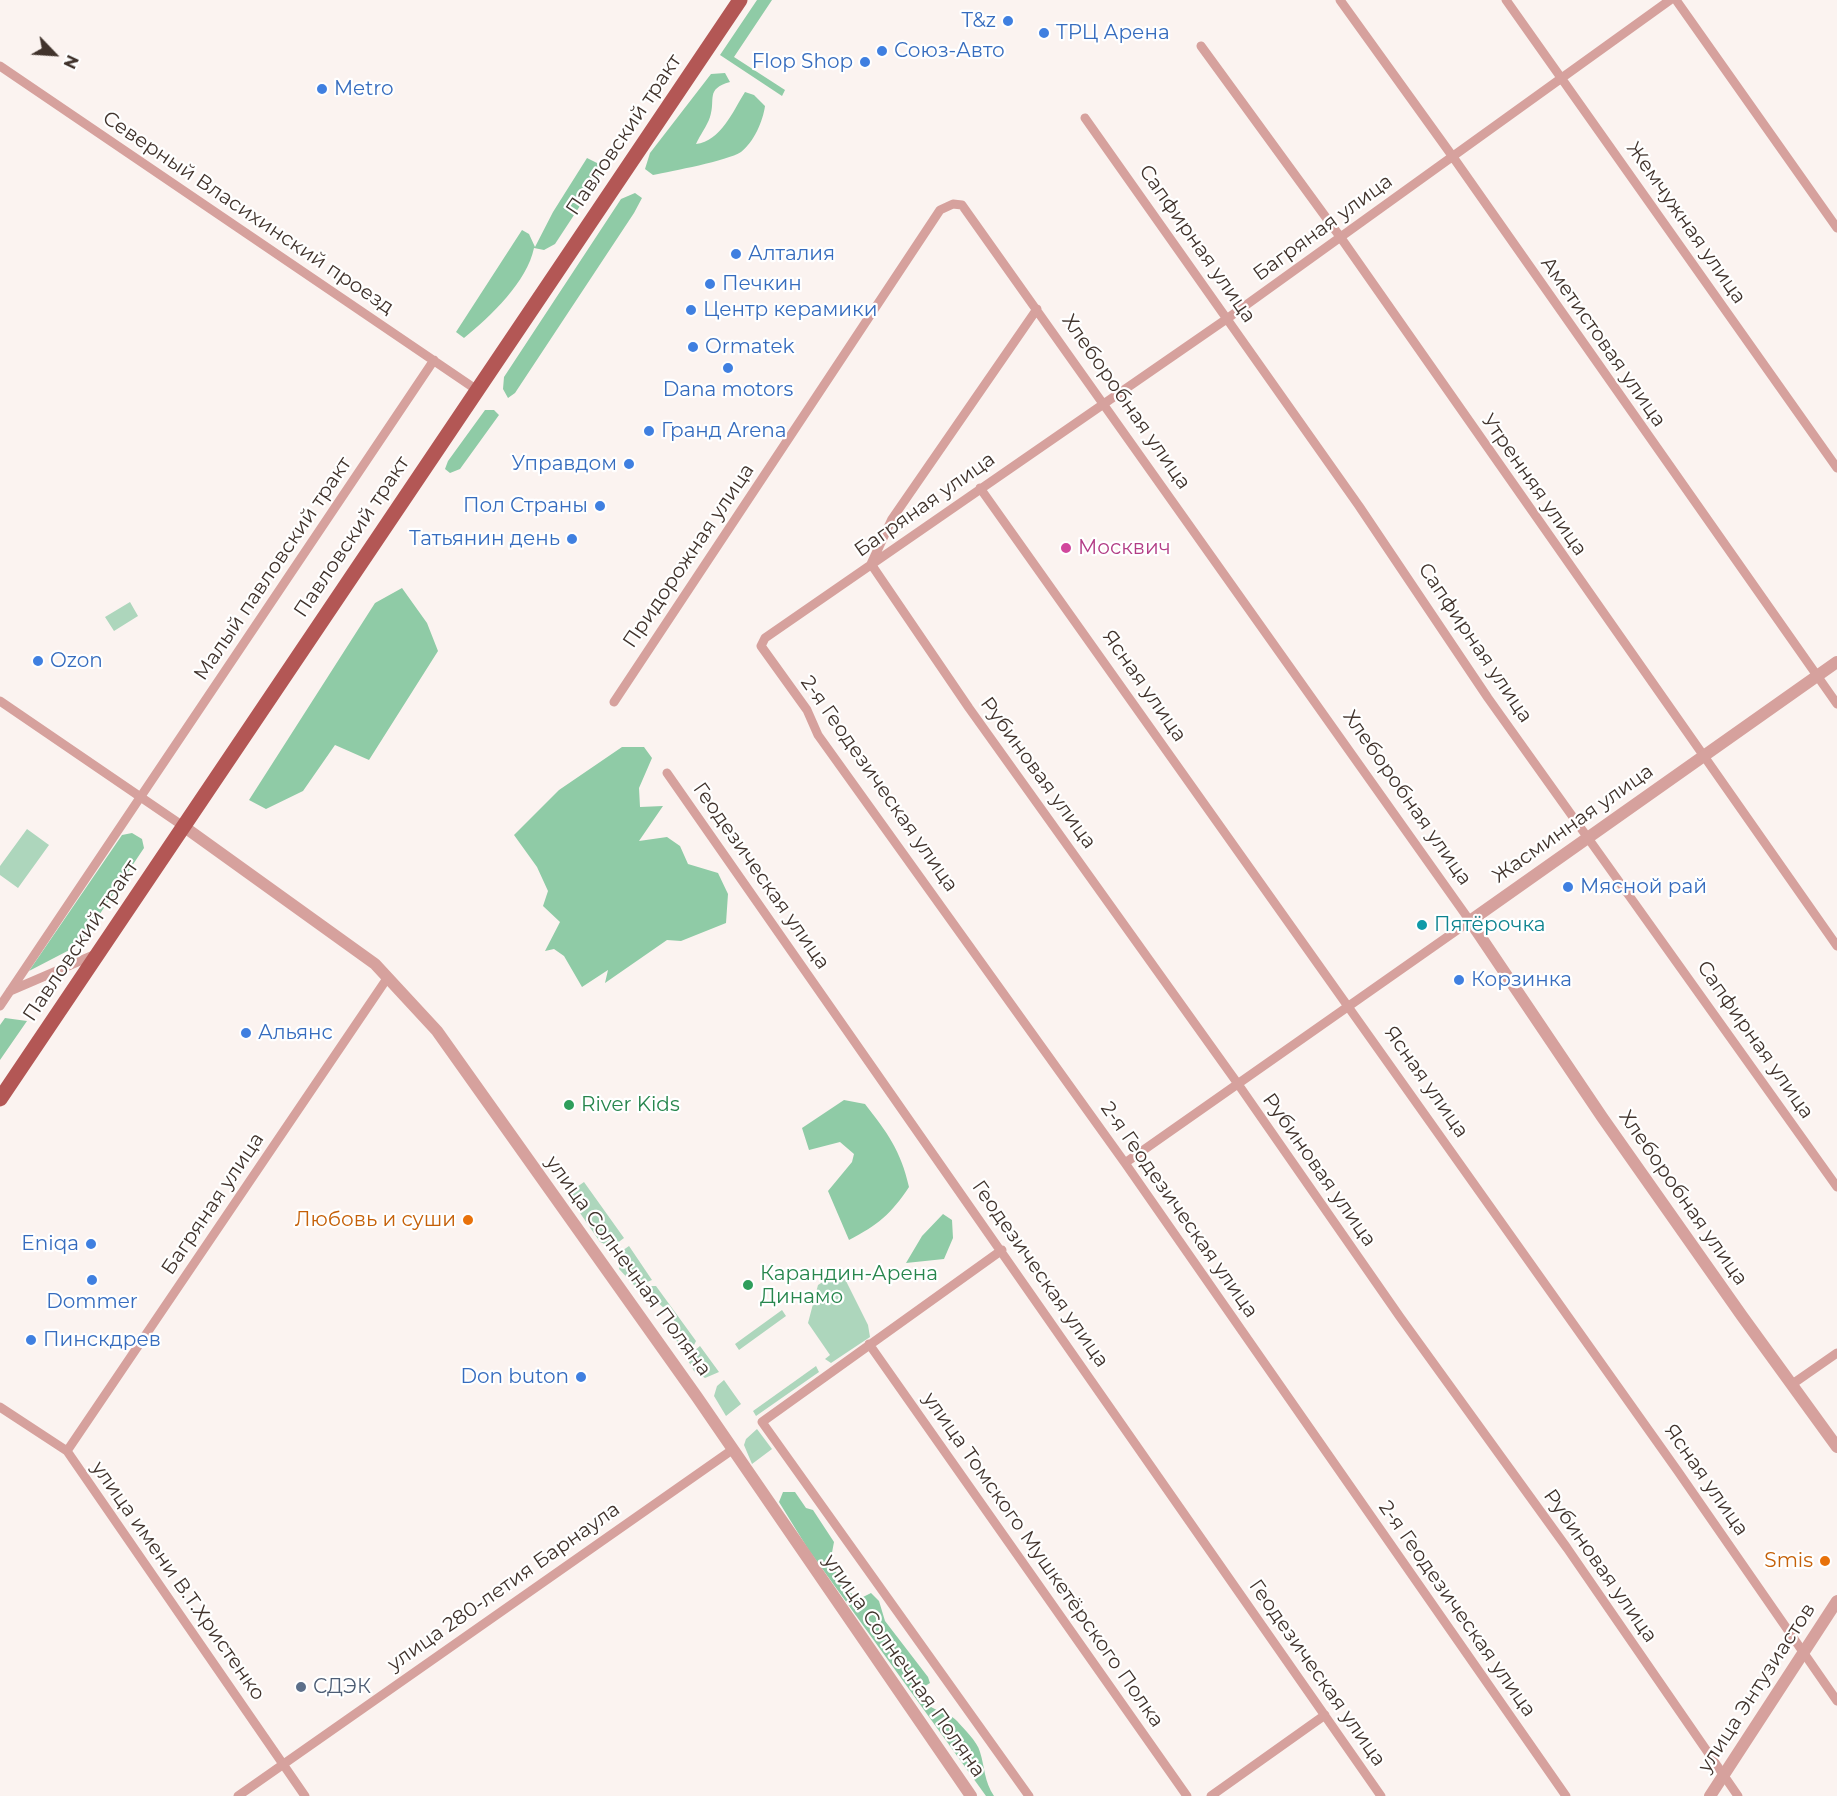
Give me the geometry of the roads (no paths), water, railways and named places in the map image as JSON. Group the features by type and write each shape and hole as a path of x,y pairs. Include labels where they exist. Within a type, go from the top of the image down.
{"main road":[{"name":"Павловский тракт","path":"0,1099 740,0"}],"street":[{"name":"Аметистовая улица","path":"1340,0 1837,704"},
{"name":"Жемчужная улица","path":"1506,0 1837,468"},
{"name":"Багряная улица","path":"761,646 765,638 1228,318 1670,0"},
{"path":"1676,0 1837,228"},
{"name":"Утренняя улица","path":"1201,46 1341,238 1837,946"},
{"name":"Северный Власихинский проезд","path":"0,66 477,390"},
{"name":"Сапфирная улица","path":"1085,118 1228,318 1488,698 1590,837 1837,1187"},
{"name":"Придорожная улица","path":"614,702 940,210 953,204 962,205"},
{"name":"Хлеборобная улица","path":"962,205 1470,921 1602,1117 1837,1447"},
{"path":"871,564 892,519 1037,309"},
{"name":"Малый павловский тракт","path":"142,797 434,360"},
{"name":"Ясная улица","path":"980,488 1350,1007 1837,1701"},
{"name":"Рубиновая улица","path":"871,564 969,708 1238,1084 1400,1317 1567,1548 1738,1796"},
{"name":"2-я Геодезическая улица","path":"761,646 807,710 818,735 1125,1163 1566,1796"},
{"name":"Жасминная улица","path":"1125,1163 1350,1007 1837,662"},
{"path":"0,701 183,826"},
{"name":"Геодезическая улица","path":"667,773 1381,1796"},
{"path":"0,1006 142,797"},
{"name":"улица Солнечная Поляна","path":"183,826 345,940 388,977 449,1048 732,1450 971,1796"},
{"path":"10,991 96,954"},
{"name":"Багряная улица","path":"67,1451 388,977"},
{"path":"1002,1250 762,1422 1029,1796"},
{"name":"улица Томского Мушкетёрского Полка","path":"869,1344 1187,1796"},
{"path":"1791,1385 1837,1353"},
{"name":"улица имени В.Т.Христенко","path":"0,1407 67,1451 305,1796"},
{"name":"улица 280-летия Барнаула","path":"238,1796 732,1450"},
{"name":"улица Энтузиастов","path":"1710,1796 1837,1600"},
{"path":"1211,1796 1325,1715"}],"place":[{"name":"T&z","path":"1008,21"},
{"name":"ТРЦ Арена","path":"1044,33"},
{"name":"Союз-Авто","path":"882,51"},
{"name":"Flop Shop","path":"865,62"},
{"name":"Metro","path":"322,89"},
{"name":"Алталия","path":"736,254"},
{"name":"Печкин","path":"710,284"},
{"name":"Центр керамики","path":"691,310"},
{"name":"Ormatek","path":"693,347"},
{"name":"Dana motors","path":"728,368"},
{"name":"Гранд Arena","path":"649,431"},
{"name":"Управдом","path":"629,464"},
{"name":"Пол Страны","path":"600,506"},
{"name":"Татьянин день","path":"572,539"},
{"name":"Москвич","path":"1066,548"},
{"name":"Ozon","path":"38,661"},
{"name":"Мясной рай","path":"1568,887"},
{"name":"Пятёрочка","path":"1422,925"},
{"name":"Корзинка","path":"1459,980"},
{"name":"Альянс","path":"246,1033"},
{"name":"River Kids","path":"569,1105"},
{"name":"Любовь и суши","path":"468,1220"},
{"name":"Eniqa","path":"91,1244"},
{"name":"Dommer","path":"92,1280"},
{"name":"Карандин-Арена Динамо","path":"748,1285"},
{"name":"Пинскдрев","path":"31,1340"},
{"name":"Don buton","path":"581,1377"},
{"name":"Smis","path":"1825,1561"},
{"name":"СДЭК","path":"301,1687"}]}
